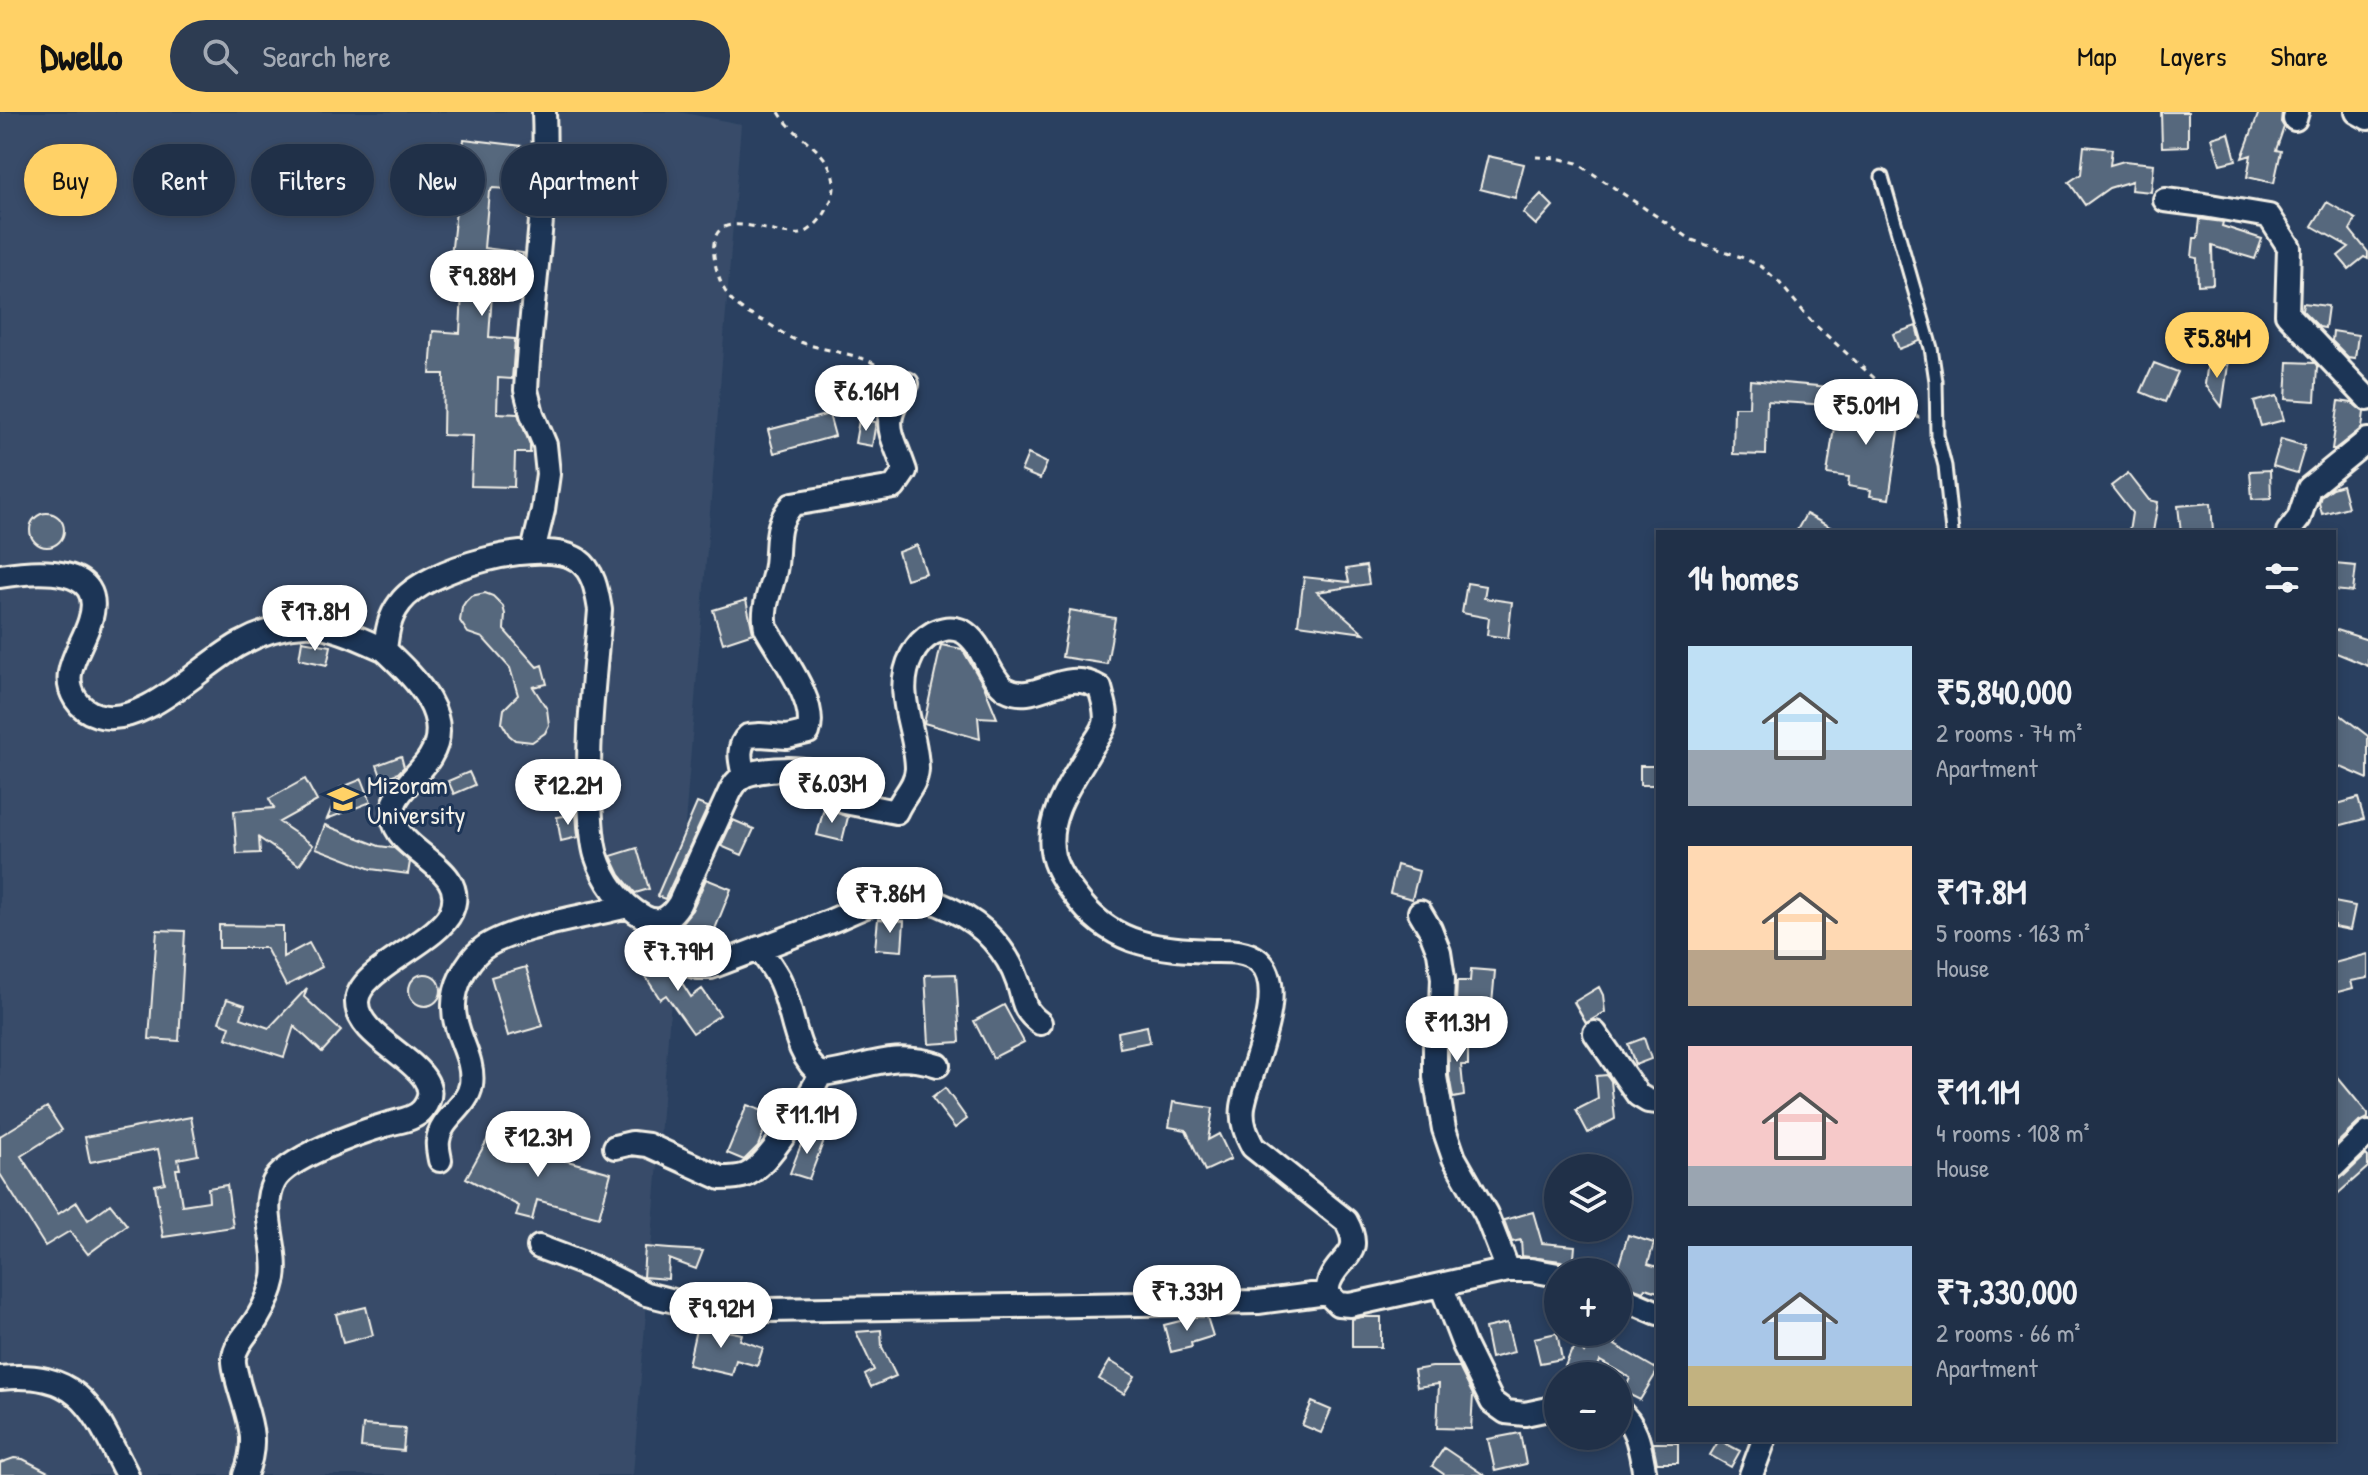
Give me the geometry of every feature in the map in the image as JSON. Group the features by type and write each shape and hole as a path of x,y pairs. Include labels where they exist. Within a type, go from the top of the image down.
{"street":[{"path":"533,551 548,474 545,445 526,390 544,172 544,112"},
{"path":"2357,112 2368,118"},
{"path":"2165,200 2269,216 2289,247 2287,314 2368,399"},
{"path":"744,776 740,749 742,741 748,736 797,736 808,732 811,725 805,697 766,628 763,615 776,563 778,529 783,515 793,504 894,487 905,471 888,423 893,406 907,384"},
{"path":"2290,530 2299,518 2309,488 2368,440"},
{"path":"385,650 388,625 401,600 459,566 502,555 552,551 577,559 586,567 596,586 600,610 588,768 595,852 604,875 628,906 648,919 665,919 674,912 730,792 744,776 804,769 824,776 845,802 896,812 901,800 912,788 917,771 902,693 904,669 914,650 927,636 945,628 960,630 976,643 1004,688 1020,694 1067,680 1086,680 1100,688 1105,706 1105,725 1053,815 1053,859 1068,886 1090,914 1114,932 1139,943 1165,949 1240,952 1258,961 1267,974 1271,989 1269,1007 1259,1056 1243,1107 1244,1130 1253,1147 1346,1221 1353,1234 1353,1248 1330,1279 1327,1293"},
{"path":"0,576 53,573 76,577 89,587 93,602 91,619 70,672 70,688 87,712 101,717 124,717 155,702 240,644 276,628 308,624 354,635 385,650 427,694 437,726 436,744 399,795 393,808 393,818 397,831 450,882 454,895 453,909 447,920 367,979 356,1001 366,1027 420,1069 427,1082 429,1096 423,1110 411,1117 312,1153 285,1168 274,1182 268,1202 275,1274 270,1295 239,1344 234,1359 254,1438 253,1455 245,1475"},
{"path":"665,919 688,964 711,967 871,904 899,897 920,898 974,923 991,938 1018,981 1022,1004 1040,1023"},
{"path":"440,1160 438,1142 443,1125 465,1101 471,1087 472,1071 454,1020 453,1003 460,978 471,961 482,949 503,937 628,906"},
{"path":"1420,912 1439,952 1443,978 1435,1046 1435,1077 1444,1129 1454,1158 1486,1214 1508,1270"},
{"path":"759,948 780,980 805,1056 812,1068 821,1074 904,1057 938,1065"},
{"path":"1595,1033 1638,1095 1656,1102"},
{"path":"615,1147 632,1143 648,1145 721,1178 748,1174 758,1166 800,1111 821,1074"},
{"path":"2336,1164 2368,1133"},
{"path":"539,1247 592,1267 646,1294 715,1311 1258,1302 1327,1293"},
{"path":"1327,1293 1338,1304 1350,1305 1508,1270 1544,1272"},
{"path":"1441,1285 1464,1345 1492,1402 1506,1412 1525,1414 1544,1410"},
{"path":"1632,1302 1656,1312"},
{"path":"0,1378 37,1378 56,1381 70,1389 85,1402 100,1423 127,1475"},
{"path":"1632,1423 1645,1475"},
{"path":"1751,1475 1763,1442"}],"lane":[{"path":"1882,177 1931,348 1936,381 1937,435 1945,466 1952,530"}],"path":[{"path":"779,112 785,123 826,159 834,180 831,202 813,228 800,234 747,225 723,227 716,233 713,249 722,284 732,301 746,314 794,339 868,360 907,384"},
{"path":"1536,157 1577,163 1692,240 1762,267 1778,281 1813,323 1937,435"}],"shaded area":[{"name":"Mizoram University","path":"0,112 679,112 741,124 633,1475 0,1475"}],"building":[{"path":"2161,112 2188,112 2188,146 2162,147"},
{"path":"2259,112 2282,112 2284,127 2276,150 2281,151 2274,183 2247,177 2251,155 2242,158"},
{"path":"2229,133 2236,160 2220,164 2212,138"},
{"path":"464,139 506,144 501,144 501,189 489,191 484,248 523,253 516,298 492,294 489,337 515,339 512,379 498,378 497,413 518,414 530,445 530,453 515,453 514,487 471,486 473,436 443,435 444,374 430,374 433,331 460,333 462,290 449,290 455,216 485,216 485,144 463,144"},
{"path":"2084,146 2112,149 2110,165 2124,161 2154,164 2151,192 2131,190 2132,181 2109,188 2085,205 2069,182 2081,174"},
{"path":"1488,156 1524,164 1515,198 1480,189"},
{"path":"1541,194 1553,206 1536,225 1523,213"},
{"path":"2327,202 2356,219 2350,230 2368,252 2368,259 2364,257 2349,269 2338,256 2349,247 2312,226"},
{"path":"2200,219 2223,222 2222,226 2262,239 2255,259 2212,246 2213,284 2198,285 2197,258 2192,257"},
{"path":"2303,303 2328,306 2325,328 2319,327 2302,310"},
{"path":"1916,326 1920,341 1899,349 1893,334"},
{"path":"2333,331 2358,335 2355,358 2348,357 2332,341"},
{"path":"2195,332 2206,347 2187,361 2176,347"},
{"path":"2208,362 2228,365 2222,407 2205,384"},
{"path":"2288,362 2315,363 2315,401 2286,399"},
{"path":"2154,363 2178,372 2165,402 2141,392"},
{"path":"1750,380 1829,387 1828,405 1767,401 1766,455 1733,454 1734,407 1749,407"},
{"path":"2277,396 2284,420 2261,426 2254,402"},
{"path":"2339,401 2352,403 2364,412 2362,428 2332,449"},
{"path":"1884,402 1903,405 1889,499 1870,496 1871,490 1848,486 1849,477 1827,474 1837,407 1883,409"},
{"path":"829,414 835,436 774,453 768,430"},
{"path":"859,420 876,422 872,446 855,443"},
{"path":"2281,439 2305,446 2297,473 2273,466"},
{"path":"1028,454 1047,463 1040,479 1021,471"},
{"path":"2270,470 2271,498 2252,499 2250,471"},
{"path":"2128,473 2149,500 2158,502 2153,530 2129,530 2132,513 2111,486"},
{"path":"2342,485 2348,507 2322,514 2321,496"},
{"path":"2211,503 2213,530 2181,530 2178,506"},
{"path":"47,513 59,518 64,530 59,542 47,547 35,542 30,530 35,518"},
{"path":"1806,514 1835,530 1797,530"},
{"path":"917,545 926,573 906,579 898,552"},
{"path":"2336,564 2356,566 2353,592 2336,590"},
{"path":"1366,566 1369,584 1317,592 1364,633 1298,624 1304,577 1349,582 1346,569"},
{"path":"1467,583 1486,586 1484,598 1512,602 1508,638 1487,635 1489,618 1462,613"},
{"path":"485,593 503,606 504,630 537,667 542,665 547,684 533,687 547,709 549,725 545,733 532,742 515,740 502,723 504,709 518,695 510,668 483,638 468,633 460,621 466,601 471,596"},
{"path":"746,600 753,633 723,643 713,610"},
{"path":"1070,610 1115,618 1107,664 1062,657"},
{"path":"2336,630 2368,640 2368,666 2336,653"},
{"path":"302,641 331,646 327,665 299,659"},
{"path":"941,645 962,649 984,686 997,718 978,717 980,739 924,723"},
{"path":"2336,712 2368,736 2368,779 2336,765"},
{"path":"401,756 404,767 382,779 377,765"},
{"path":"1640,766 1656,766 1656,785 1640,785"},
{"path":"469,772 475,785 454,794 448,781"},
{"path":"305,779 317,801 279,822 313,845 299,865 259,838 260,853 237,854 234,811 274,808 269,799"},
{"path":"362,779 371,802 327,819 340,788"},
{"path":"2358,798 2364,819 2338,826 2336,804"},
{"path":"697,803 708,807 665,899 657,896"},
{"path":"824,808 848,817 842,841 817,835"},
{"path":"576,814 578,837 561,841 557,817"},
{"path":"733,820 754,829 742,855 721,846"},
{"path":"325,825 379,846 394,848 410,862 408,874 371,869 316,848"},
{"path":"637,848 649,889 635,893 620,875 611,856"},
{"path":"1397,865 1419,871 1412,899 1390,893"},
{"path":"706,879 731,889 709,944 690,937 682,922 692,910"},
{"path":"2336,902 2355,906 2350,930 2336,927"},
{"path":"878,919 904,921 902,951 875,949"},
{"path":"219,925 283,926 283,957 309,943 322,967 286,986 266,948 219,948"},
{"path":"157,930 185,931 179,1041 149,1039"},
{"path":"661,950 691,997 702,989 720,1015 693,1033 666,995 660,999 638,965"},
{"path":"2368,954 2368,978 2351,981 2353,988 2336,992 2336,962"},
{"path":"526,967 543,1026 508,1036 491,977"},
{"path":"1471,969 1495,971 1489,1037 1464,1035 1467,1004 1456,1004 1457,981 1470,981"},
{"path":"425,974 436,979 441,990 436,1001 425,1006 414,1001 409,990 414,979"},
{"path":"956,974 960,1042 929,1044 925,975"},
{"path":"1599,987 1605,1012 1586,1023 1574,1002"},
{"path":"307,988 304,997 341,1031 322,1052 294,1026 284,1057 226,1038 230,1026 219,1022 227,999 245,1005 241,1018 269,1028"},
{"path":"1004,1005 1024,1042 993,1058 974,1021"},
{"path":"1453,1025 1456,1025 1459,1047 1468,1047 1468,1065 1461,1065 1464,1096 1453,1098 1449,1047"},
{"path":"1147,1026 1150,1042 1120,1048 1118,1032"},
{"path":"1644,1038 1651,1059 1635,1065 1628,1044"},
{"path":"1607,1075 1611,1081 1615,1119 1588,1133 1576,1110 1598,1099 1596,1076"},
{"path":"2336,1075 2368,1114 2368,1118 2358,1123 2336,1144"},
{"path":"945,1088 967,1119 955,1128 932,1098"},
{"path":"1173,1102 1213,1108 1208,1140 1219,1134 1231,1159 1205,1171 1186,1130 1169,1127"},
{"path":"747,1105 771,1114 758,1146 744,1160 727,1153"},
{"path":"47,1107 62,1130 21,1156 58,1214 77,1202 88,1220 110,1204 127,1225 88,1254 70,1231 45,1246 0,1174 0,1136"},
{"path":"191,1117 198,1155 178,1159 180,1169 176,1169 182,1205 209,1201 208,1188 227,1185 233,1227 163,1237 155,1185 165,1183 158,1149 90,1162 85,1137"},
{"path":"806,1132 824,1140 809,1179 790,1173"},
{"path":"490,1135 512,1147 516,1140 530,1148 554,1154 553,1157 611,1173 599,1217 537,1200 532,1220 516,1216 519,1206 466,1178"},
{"path":"2366,1155 2368,1157 2368,1167 2336,1195 2336,1179 2344,1176"},
{"path":"1533,1212 1542,1243 1575,1246 1574,1258 1522,1256 1521,1240 1512,1242 1504,1220"},
{"path":"1632,1236 1654,1243 1648,1264 1656,1266 1656,1291 1645,1288 1643,1291 1632,1287 1632,1258 1621,1258 1626,1242 1632,1242"},
{"path":"645,1247 703,1251 696,1269 669,1259 668,1279 643,1277"},
{"path":"366,1307 373,1335 343,1343 336,1314"},
{"path":"1187,1317 1207,1317 1213,1336 1191,1343 1192,1347 1171,1352 1164,1325"},
{"path":"1381,1317 1381,1347 1352,1347 1352,1319"},
{"path":"1507,1323 1514,1352 1491,1358 1485,1328"},
{"path":"697,1325 742,1334 740,1340 763,1348 757,1366 736,1360 732,1375 688,1365"},
{"path":"881,1330 882,1347 896,1376 871,1387 865,1375 874,1370 856,1332"},
{"path":"1544,1336 1544,1346 1560,1346 1562,1359 1540,1363 1534,1338"},
{"path":"1579,1346 1584,1353 1588,1346 1617,1346 1656,1369 1656,1373 1640,1400 1632,1396 1632,1362 1567,1362 1571,1352"},
{"path":"1110,1361 1135,1376 1124,1394 1099,1379"},
{"path":"1459,1367 1473,1395 1471,1429 1437,1428 1439,1384 1417,1387 1414,1370"},
{"path":"1312,1402 1331,1410 1321,1433 1302,1425"},
{"path":"363,1425 405,1428 403,1451 361,1447"},
{"path":"1520,1433 1526,1464 1495,1471 1488,1439"},
{"path":"1718,1442 1740,1451 1731,1467 1710,1455"},
{"path":"1653,1443 1678,1443 1678,1463 1657,1463"},
{"path":"1444,1448 1484,1475 1445,1475 1432,1466"},
{"path":"14,1458 23,1459 54,1475 0,1475 0,1463"}],"place":[{"name":"Mizoram University","path":"343,799"}]}
